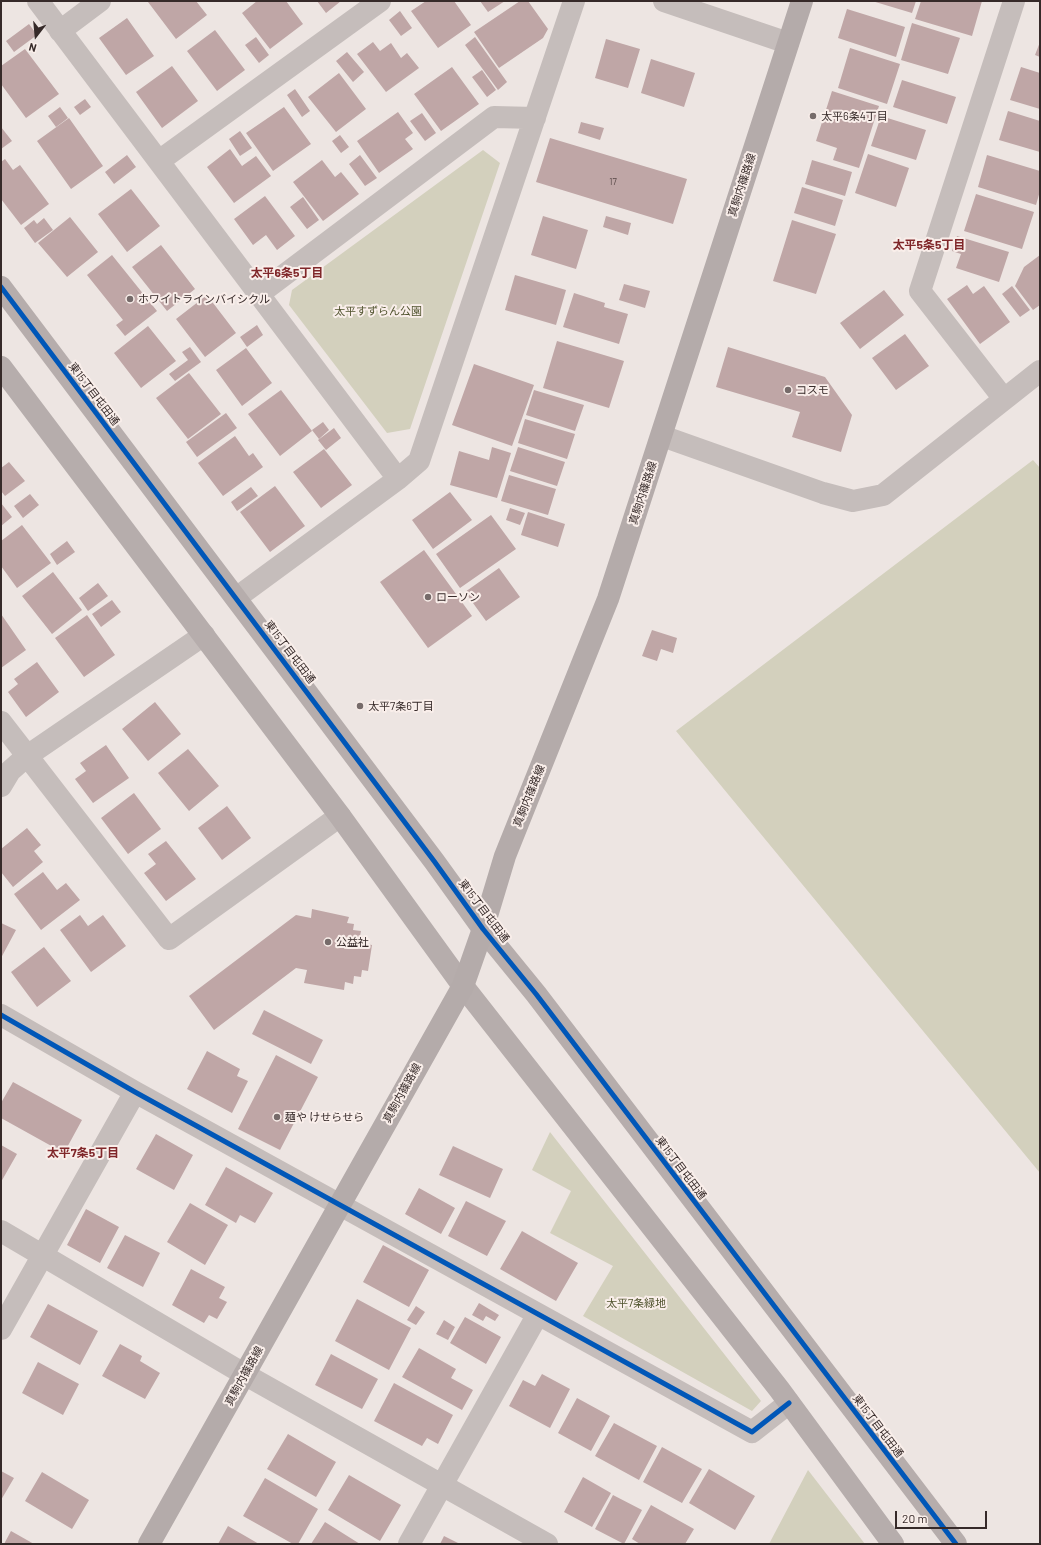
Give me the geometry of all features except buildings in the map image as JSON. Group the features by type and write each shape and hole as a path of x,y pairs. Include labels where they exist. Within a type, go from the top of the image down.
{"main road":[{"name":"真駒内篠路線","path":"149,1544 463,986 483,929 505,856 608,599 802,1"}],"street":[{"path":"38,1 398,478"},
{"path":"60,31 100,1"},
{"path":"159,161 380,1"},
{"path":"236,598 419,462 574,1"},
{"path":"664,1 788,43"},
{"path":"1004,399 920,291 1014,1"},
{"path":"259,294 494,117 534,118"},
{"name":"東15丁目屯田通","path":"1,287 434,861 483,929 536,994 956,1544"},
{"path":"1,367 340,816 463,986 789,1403 893,1544"},
{"path":"662,436 823,493 853,501 883,495 1040,371"},
{"path":"1,786 10,770 27,756 204,635"},
{"path":"1,722 169,939 340,816"},
{"path":"1,1016 135,1092 752,1432 789,1403"},
{"path":"1,1330 135,1092"},
{"path":"1,1231 244,1374 547,1544"},
{"path":"409,1544 538,1314"}],"green space":[{"name":"太平すずらん公園","path":"483,150 500,163 410,429 387,433 289,305 292,290"},
{"path":"1033,460 1040,468 1040,1173 676,731"},
{"name":"太平7条緑地","path":"550,1132 761,1401 752,1411 583,1316 613,1266 550,1233 571,1191 532,1170"},
{"path":"808,1470 865,1544 769,1544"}],"cycle path":[{"path":"1,287 434,861 483,929 536,994 956,1544"},
{"path":"1,1015 135,1092 752,1432 789,1403"}],"place":[{"name":"太平6条4丁目","path":"813,116"},
{"name":"ホワイトラインバイシクル","path":"130,299"},
{"name":"コスモ","path":"788,390"},
{"name":"ローソン","path":"428,597"},
{"name":"太平7条6丁目","path":"360,706"},
{"name":"公益社","path":"328,942"},
{"name":"麺や けせらせら","path":"277,1117"}],"district":[{"name":"太平5条5丁目","path":"929,245"},
{"name":"太平6条5丁目","path":"287,273"},
{"name":"太平7条5丁目","path":"83,1153"}]}
